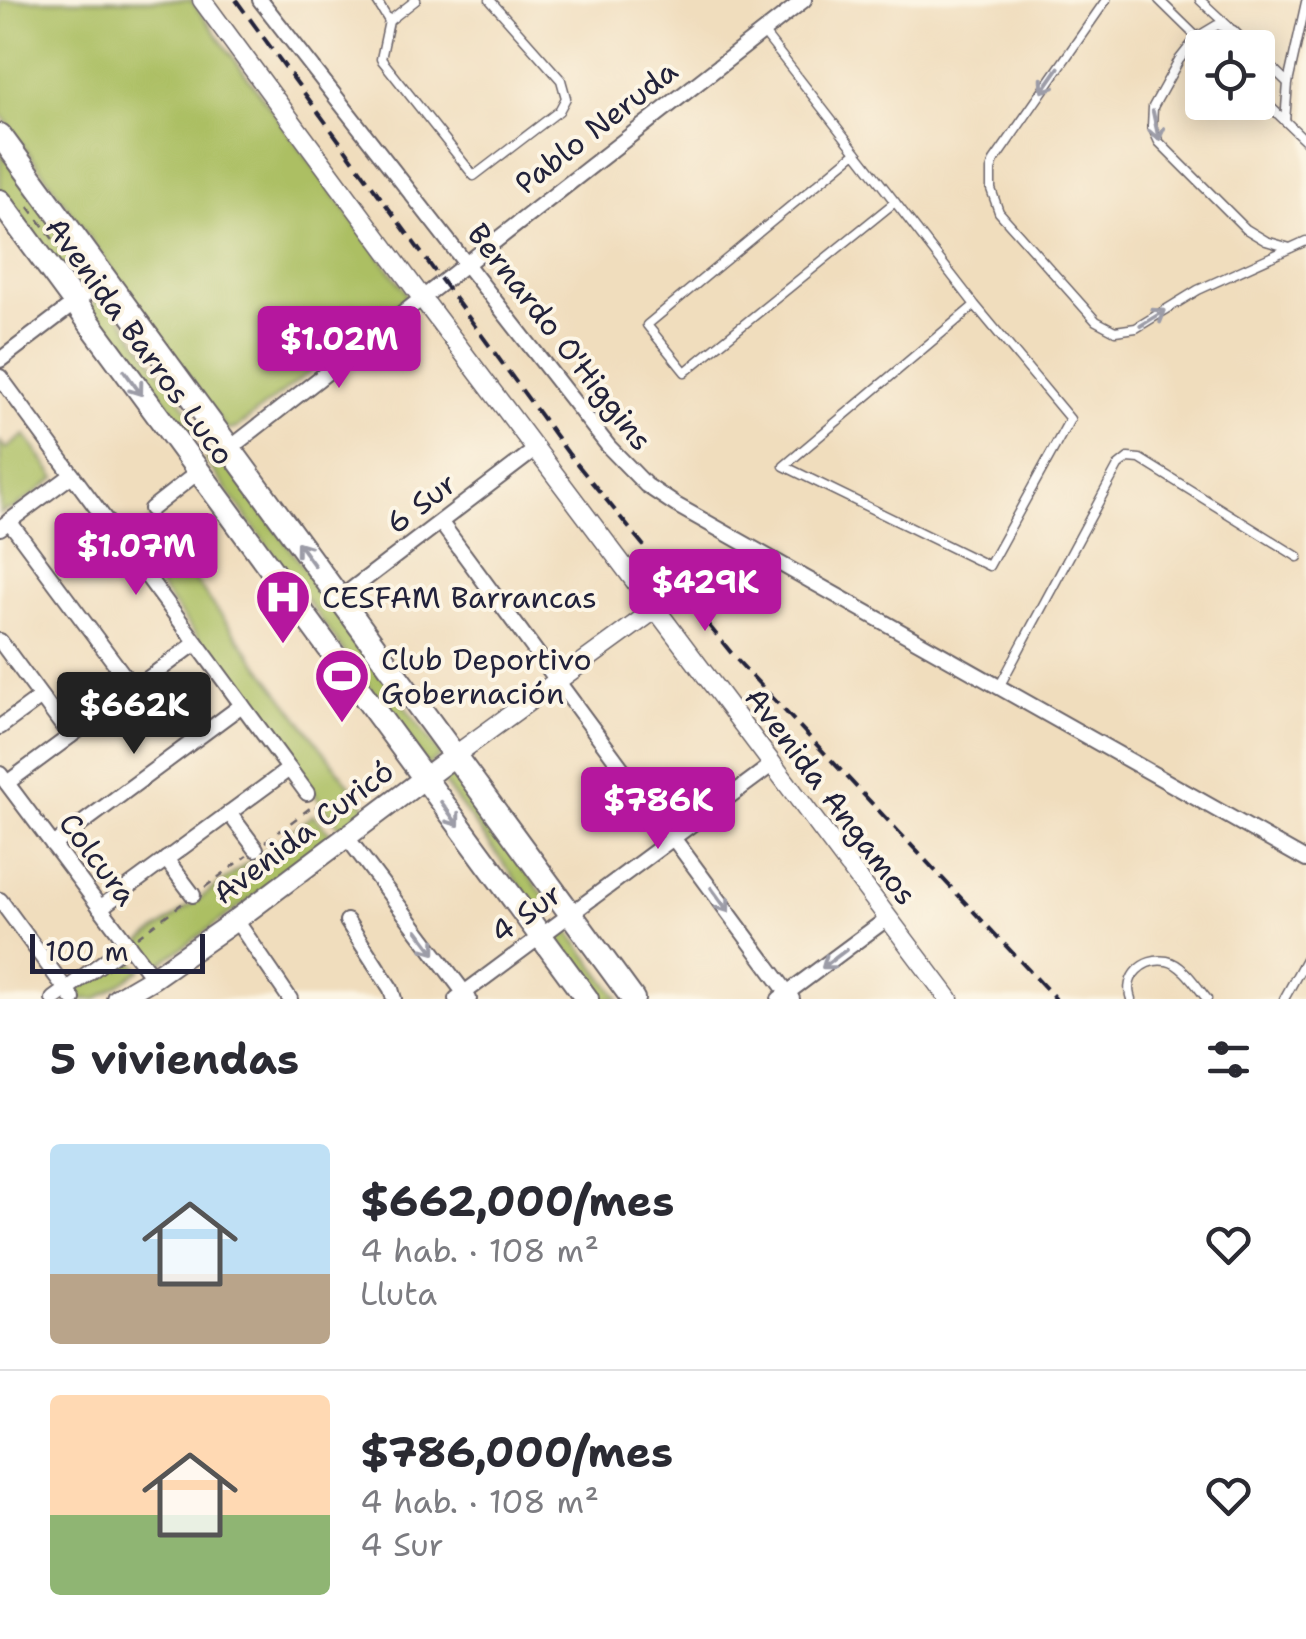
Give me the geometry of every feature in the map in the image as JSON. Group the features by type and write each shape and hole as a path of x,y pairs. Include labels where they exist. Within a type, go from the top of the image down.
{"main road":[{"name":"Avenida Barros Luco","path":"0,135 633,999"},
{"name":"Avenida Barros Luco","path":"0,201 587,999"},
{"path":"172,437 196,448 229,449"},
{"name":"Avenida Curicó","path":"117,999 145,988 454,756"}],"street":[{"name":"Avenida Angamos","path":"202,0 949,999"},
{"name":"Bernardo O'Higgins","path":"260,0 620,461 646,485 676,506 1306,860"},
{"name":"Pablo Neruda","path":"229,449 804,0"},
{"path":"1,357 106,280"},
{"path":"0,378 311,799"},
{"name":"6 Sur","path":"339,599 536,449"},
{"path":"151,509 198,472"},
{"path":"72,475 5,525 134,689"},
{"path":"441,522 674,837 786,997 888,918"},
{"path":"454,756 656,609"},
{"path":"0,642 70,736"},
{"path":"3,779 70,736 196,643"},
{"path":"0,727 41,697"},
{"path":"53,845 242,705"},
{"name":"4 Sur","path":"463,997 773,764"},
{"path":"100,908 289,769"},
{"name":"Colcura","path":"3,779 128,944 145,988"},
{"path":"229,814 256,849"},
{"path":"346,836 463,997"},
{"path":"166,860 193,896"},
{"path":"0,900 64,996 128,944"},
{"path":"236,920 290,999"},
{"path":"346,921 392,989 394,999"}],"lane":[{"path":"376,0 389,21"},
{"path":"416,0 389,21 382,59 474,176 559,111 566,98 561,80 490,0"},
{"path":"1106,0 994,162 990,190 1000,212 1096,320 1115,330 1136,328 1198,290 1306,241"},
{"path":"1159,0 1190,30"},
{"path":"1200,0 1233,30"},
{"path":"1285,121 1288,83 1306,2"},
{"path":"1209,30 1217,25 1233,30"},
{"path":"763,32 975,305 1070,419 989,566 784,466 975,305"},
{"path":"1185,52 1153,107 1154,132 1246,228 1266,241 1290,248"},
{"path":"1275,70 1288,83"},
{"path":"1275,111 1306,141"},
{"path":"856,152 646,325 685,372 895,202"},
{"path":"999,687 1118,466 1128,458 1140,459 1298,557"},
{"path":"1284,999 1306,959"},
{"path":"1132,999 1128,990 1131,976 1148,963 1167,961 1178,966 1207,999"}],"path":[{"path":"117,536 151,509"},
{"path":"128,944 256,849 311,799"},
{"path":"320,813 346,836"}],"green space":[{"path":"0,0 191,0 406,292 406,298 235,429 226,429 0,113"},
{"path":"0,151 95,278 76,292 0,188"},
{"path":"105,295 209,440 191,435 129,351 114,341 89,307"},
{"path":"25,435 56,478 12,510 0,514 0,442 6,449"},
{"path":"218,450 441,756 427,766 205,460"},
{"path":"150,521 369,811 343,832 125,540"},
{"path":"452,771 555,911 545,919 441,779"},
{"path":"313,815 335,838 153,969 135,946"},
{"path":"567,929 619,999 602,999 556,937"},
{"path":"125,956 141,970 97,999 65,999"}],"railway":[{"path":"236,0 568,453 737,660 1056,999"}],"place":[{"name":"CESFAM Barrancas","path":"283,646"},
{"name":"Club Deportivo Gobernación","path":"342,725"}]}
